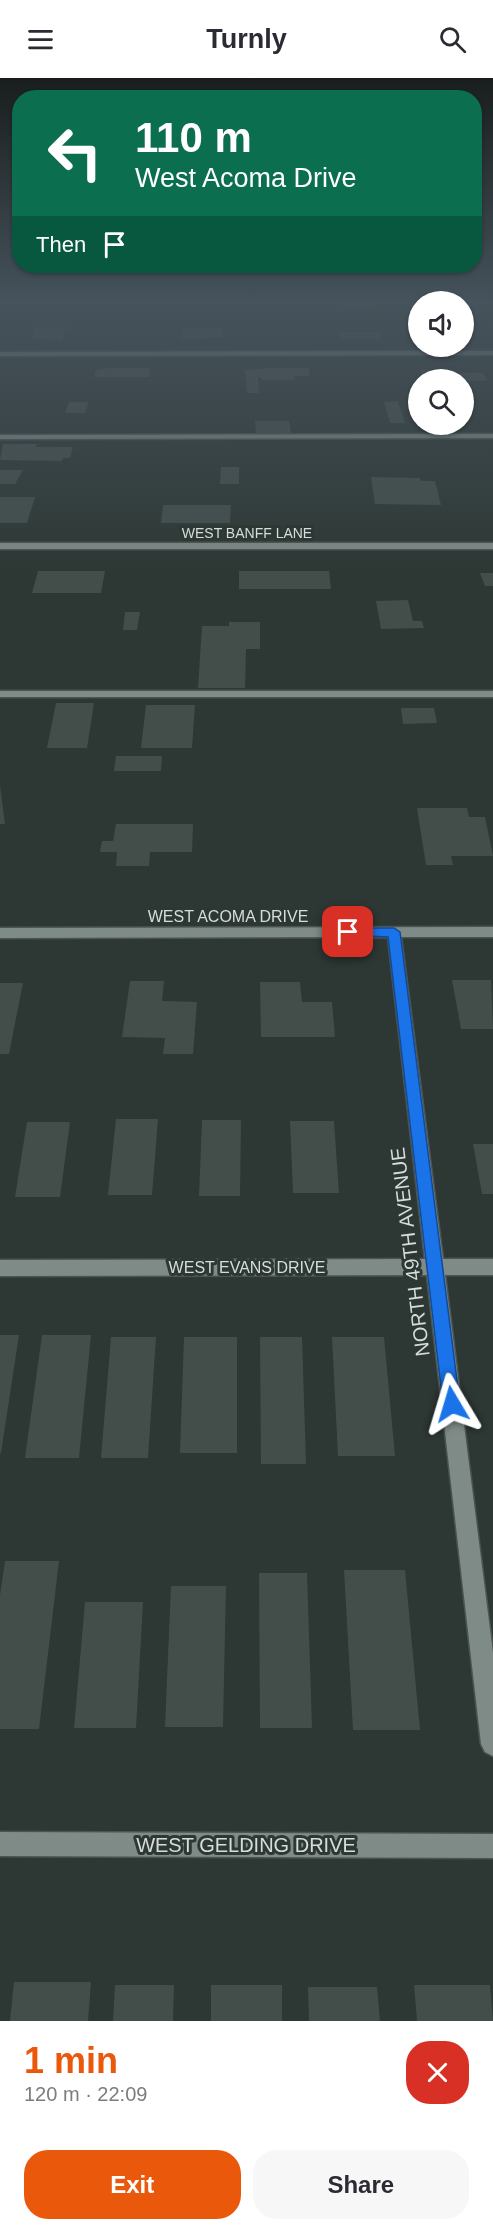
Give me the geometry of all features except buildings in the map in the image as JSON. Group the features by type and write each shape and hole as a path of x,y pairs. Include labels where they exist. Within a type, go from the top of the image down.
{"street":[{"path":"0,437 493,436"},
{"name":"WEST BANFF LANE","path":"0,546 493,546"},
{"path":"0,693 493,694"},
{"name":"NORTH 49TH AVENUE","path":"394,932 493,1744"},
{"name":"WEST ACOMA DRIVE","path":"0,933 493,932"},
{"name":"WEST EVANS DRIVE","path":"0,1268 493,1267"},
{"name":"WEST GELDING DRIVE","path":"0,1844 493,1846"}],"route":[{"path":"348,932 394,932 452,1404"}]}
